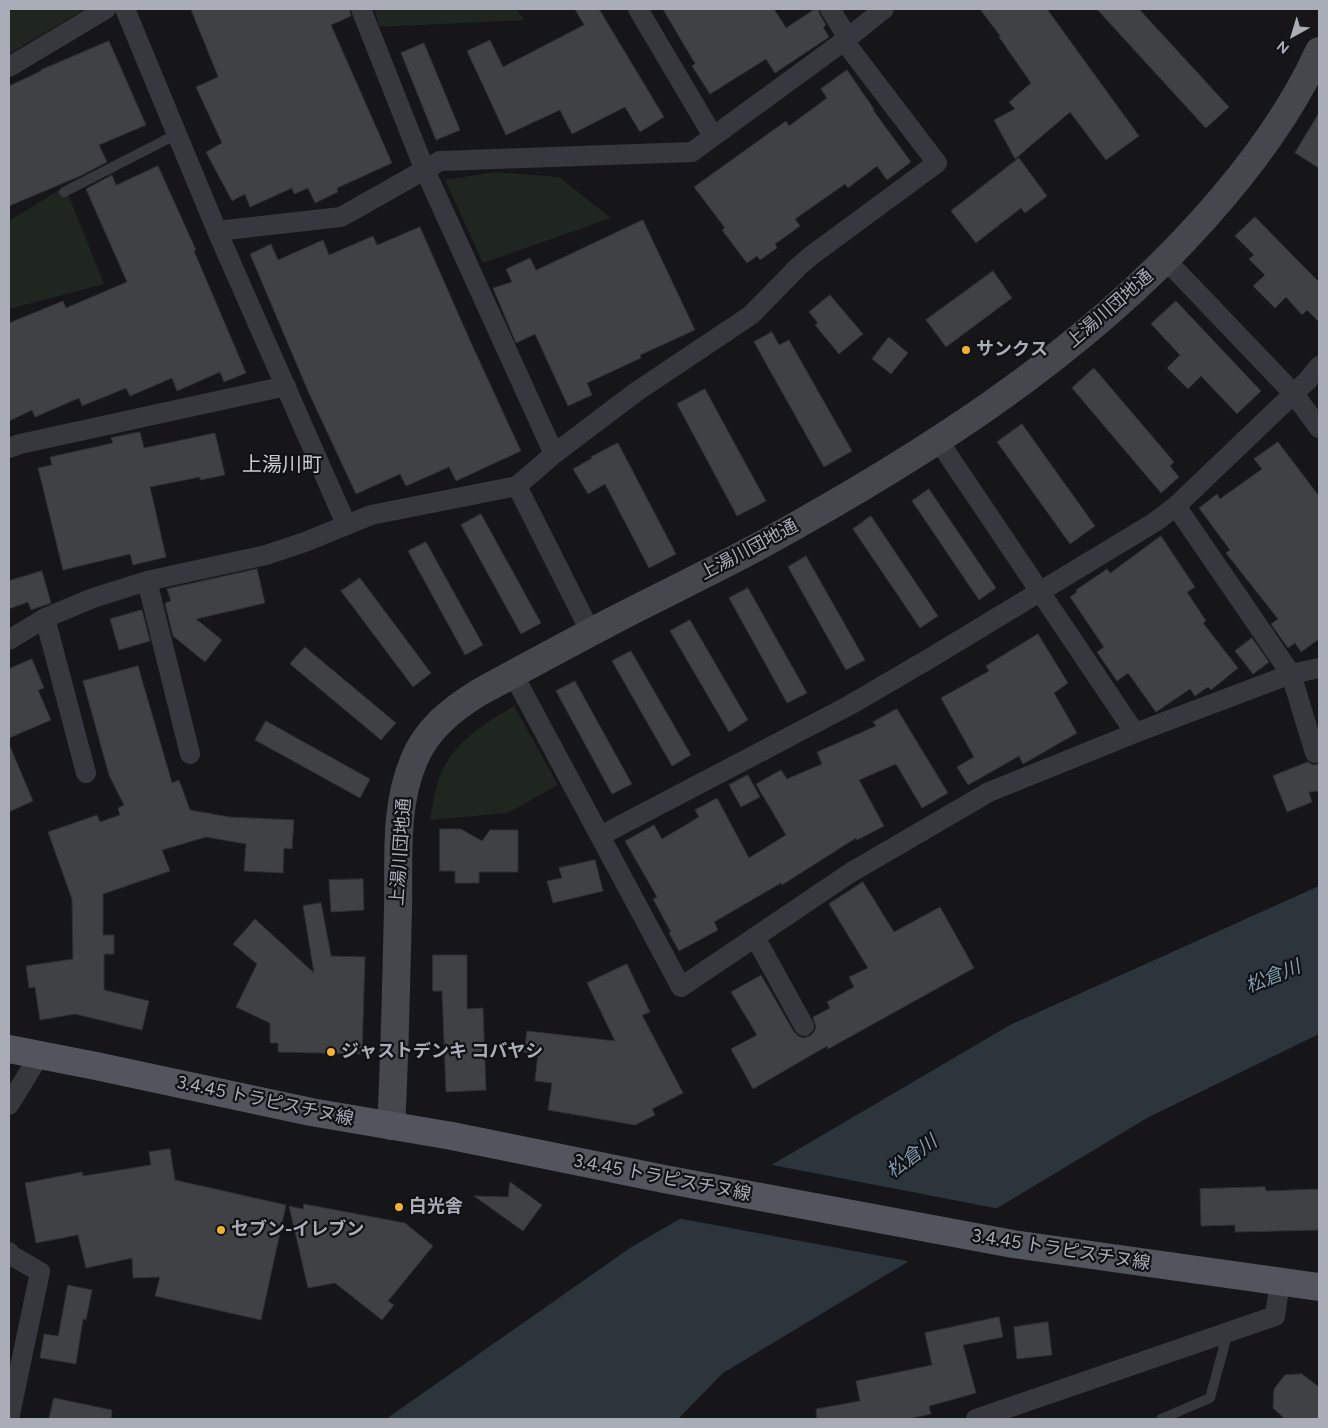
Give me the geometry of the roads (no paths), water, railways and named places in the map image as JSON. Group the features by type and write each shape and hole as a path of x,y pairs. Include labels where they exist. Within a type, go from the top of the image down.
{"main road":[{"name":"3.4.45 トラピスチヌ線","path":"9,1050 96,1066 312,1112 452,1136 664,1179 1014,1244 1319,1288"}],"street":[{"path":"9,67 106,9"},
{"path":"125,9 217,231 346,524"},
{"path":"361,9 424,168 554,454"},
{"path":"638,9 713,136"},
{"path":"9,640 45,618 93,598 147,581 266,555 305,542 371,515 517,486 554,454 636,392 751,315 798,266 936,163 846,40 830,9"},
{"path":"217,231 341,217 440,160 692,152 846,40 884,9"},
{"name":"上湯川団地通","path":"390,1126 393,1080 400,813 413,760 438,724 457,706 513,674 760,545 853,492 938,440 1046,364 1120,302 1166,260 1221,200 1246,169 1289,107 1319,52"},
{"path":"1166,260 1294,394 1319,428"},
{"path":"600,836 850,705 1155,522 1176,506 1294,394 1319,366"},
{"path":"9,448 286,386"},
{"path":"938,440 1135,733"},
{"path":"517,486 591,633"},
{"path":"1176,506 1291,674 1315,752"},
{"path":"147,581 190,754"},
{"path":"45,618 86,773"},
{"path":"513,674 681,987 850,873 989,792 1135,733 1291,674 1319,668"},
{"path":"755,938 804,1026"},
{"path":"10,1102 39,1056"},
{"path":"9,1252 9,1254 40,1272 9,1419"},
{"path":"976,1419 1276,1316 1280,1281"}],"lane":[{"path":"64,192 177,134"},
{"path":"1161,1419 1210,1398 1229,1331"}],"water":[{"name":"松倉川","path":"1319,886 1319,1034 1147,1118 723,1373 678,1419 386,1419 630,1248 1010,1025"}],"place":[{"name":"サンクス","path":"966,350"},
{"name":"ジャストデンキ コバヤシ","path":"331,1052"},
{"name":"白光舎","path":"399,1207"},
{"name":"セブン-イレブン","path":"221,1230"}],"district":[{"name":"上湯川町","path":"282,465"}]}
